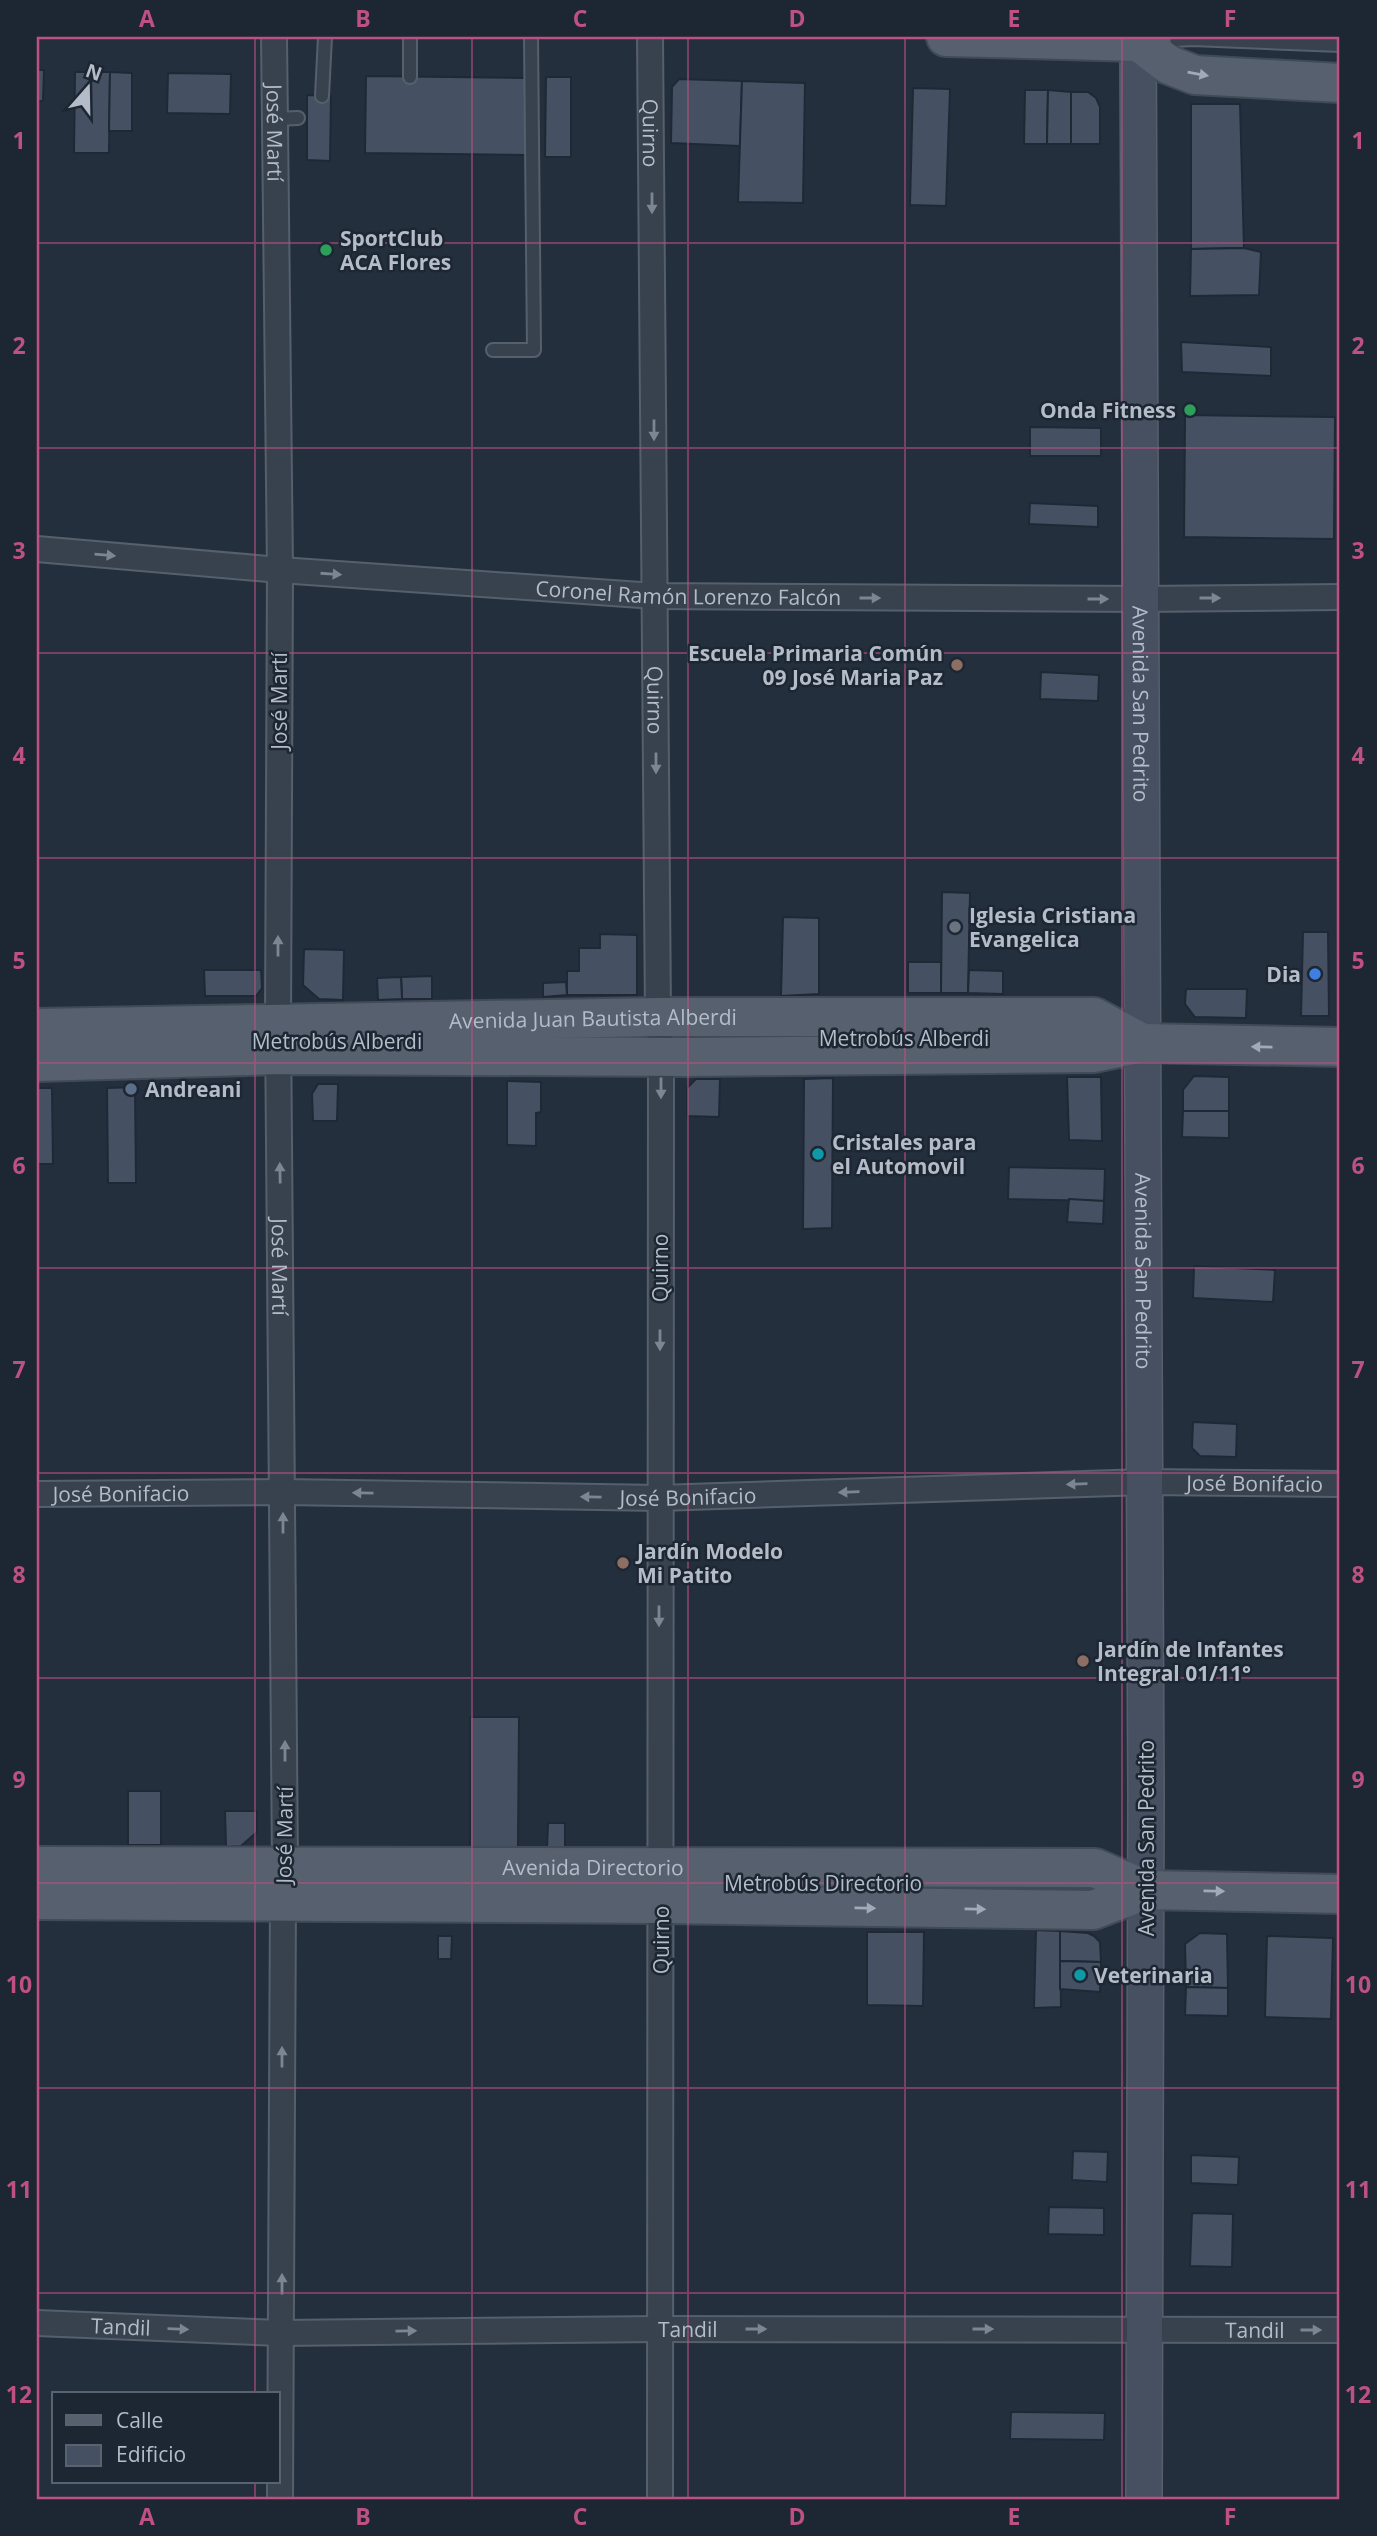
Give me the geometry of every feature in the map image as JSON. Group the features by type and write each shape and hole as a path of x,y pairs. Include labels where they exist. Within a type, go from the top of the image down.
{"main road":[{"path":"946,37 1143,39 1169,65 1195,75 1340,83"},
{"name":"Avenida San Pedrito","path":"1143,39 1142,1043 1146,1890 1144,2499"},
{"name":"Avenida Juan Bautista Alberdi","path":"37,1028 278,1040 658,1039 1094,1053 1142,1043 1340,1047"},
{"name":"Avenida Juan Bautista Alberdi","path":"37,1062 278,1040"},
{"name":"Avenida Directorio","path":"37,1866 285,1883 661,1884 1093,1910 1146,1890 1340,1894"},
{"name":"Avenida Directorio","path":"37,1900 285,1883"}],"street":[{"name":"José Martí","path":"274,37 287,118 280,570 278,1040 285,1883 280,2499"},
{"name":"Quirno","path":"650,37 658,1039 660,2499"},
{"name":"Coronel Ramón Lorenzo Falcón","path":"37,549 280,570 655,596 1142,599 1340,597"},
{"name":"José Bonifacio","path":"37,1494 283,1492 659,1498 1145,1482 1340,1484"},
{"name":"Tandil","path":"37,2323 281,2333 660,2329 1340,2330"}],"lane":[{"path":"323,96 325,37"},
{"path":"410,37 410,77"},
{"path":"493,350 534,350 526,112 531,37"},
{"path":"1143,39 1340,45"},
{"path":"1105,1039 1142,1043"},
{"path":"1094,1884 1146,1890"}],"building":[{"path":"37,70 44,70 43,101 37,101"},
{"path":"75,72 110,72 109,153 74,153"},
{"path":"110,72 132,73 132,131 109,131"},
{"path":"168,73 231,74 230,114 167,113"},
{"path":"366,76 529,78 529,155 365,153"},
{"path":"546,77 571,77 571,157 545,157"},
{"path":"679,79 742,81 740,146 671,143 672,87"},
{"path":"742,81 805,83 803,203 738,202"},
{"path":"913,88 950,89 946,206 910,205"},
{"path":"1025,90 1048,90 1047,144 1024,144"},
{"path":"1048,90 1071,92 1071,144 1047,144"},
{"path":"1071,92 1088,92 1096,98 1100,107 1100,144 1071,144"},
{"path":"307,95 331,96 330,161 307,160"},
{"path":"1191,104 1240,104 1244,248 1191,249"},
{"path":"1244,248 1261,252 1259,295 1190,296 1191,249"},
{"path":"1181,342 1271,347 1271,376 1182,372"},
{"path":"1185,415 1335,417 1334,539 1184,537"},
{"path":"1030,427 1101,428 1101,456 1030,456"},
{"path":"1030,503 1098,506 1098,527 1029,524"},
{"path":"1041,672 1099,675 1098,701 1040,699"},
{"name":"Iglesia Cristiana Evangelica","path":"942,892 970,893 968,993 941,993"},
{"path":"783,917 819,918 819,994 781,996"},
{"name":"Dia","path":"1303,932 1328,932 1329,1016 1301,1016"},
{"path":"600,934 637,935 637,995 567,995 567,971 579,971 579,948 600,948"},
{"path":"304,949 344,950 343,1000 319,999 303,985"},
{"path":"908,962 941,962 941,993 908,993"},
{"path":"204,970 261,970 262,988 256,996 205,996"},
{"path":"969,970 1003,971 1003,994 968,993"},
{"path":"432,976 432,999 402,999 401,977"},
{"path":"401,977 402,999 378,1000 377,978"},
{"path":"566,982 567,995 543,997 543,983"},
{"path":"1186,989 1247,989 1246,1018 1195,1017 1185,1004"},
{"path":"1194,1076 1229,1077 1229,1111 1183,1111 1183,1090"},
{"path":"1067,1077 1101,1077 1102,1141 1069,1140"},
{"name":"Cristales para el Automovil","path":"833,1078 832,1228 803,1229 804,1079"},
{"path":"696,1079 720,1079 719,1117 687,1116 687,1088"},
{"path":"507,1081 541,1082 541,1112 536,1113 536,1146 507,1145"},
{"path":"318,1084 338,1084 337,1121 313,1121 312,1094"},
{"path":"135,1087 136,1183 108,1183 107,1088"},
{"path":"37,1088 52,1088 53,1164 37,1164"},
{"path":"1183,1111 1229,1111 1229,1138 1182,1137"},
{"path":"1009,1167 1105,1169 1104,1201 1008,1199"},
{"path":"1069,1199 1104,1201 1103,1224 1067,1222"},
{"path":"1194,1266 1275,1270 1273,1302 1193,1298"},
{"path":"1193,1422 1237,1424 1236,1457 1200,1456 1192,1448"},
{"path":"470,1717 519,1717 518,1847 470,1847"},
{"path":"128,1791 161,1791 161,1845 128,1845"},
{"path":"225,1811 257,1811 257,1832 241,1846 226,1847"},
{"path":"548,1823 565,1823 565,1849 547,1848"},
{"path":"1036,1930 1060,1931 1061,2007 1034,2008"},
{"path":"1060,1931 1094,1936 1100,1942 1101,1962 1060,1961"},
{"path":"867,1932 924,1932 923,2006 867,2005"},
{"path":"1200,1933 1227,1934 1228,1988 1186,1987 1185,1944"},
{"path":"438,1936 452,1936 451,1959 438,1959"},
{"path":"1267,1936 1333,1938 1331,2019 1265,2017"},
{"name":"Veterinaria","path":"1060,1961 1101,1962 1100,1992 1060,1989"},
{"path":"1186,1987 1228,1988 1228,2016 1185,2015"},
{"path":"1073,2151 1108,2152 1107,2182 1072,2180"},
{"path":"1191,2155 1239,2157 1238,2185 1191,2183"},
{"path":"1049,2207 1104,2208 1104,2235 1048,2234"},
{"path":"1192,2213 1233,2214 1232,2267 1190,2266"},
{"path":"1011,2412 1105,2413 1104,2440 1010,2439"}],"place":[{"name":"SportClub ACA Flores","path":"326,250"},
{"name":"Onda Fitness","path":"1190,410"},
{"name":"Escuela Primaria Común 09 José Maria Paz","path":"957,665"},
{"name":"Iglesia Cristiana Evangelica","path":"955,927"},
{"name":"Dia","path":"1315,974"},
{"name":"Andreani","path":"131,1089"},
{"name":"Cristales para el Automovil","path":"818,1154"},
{"name":"Jardín Modelo Mi Patito","path":"623,1563"},
{"name":"Jardín de Infantes Integral 01/11°","path":"1083,1661"},
{"name":"Veterinaria","path":"1080,1975"}]}
